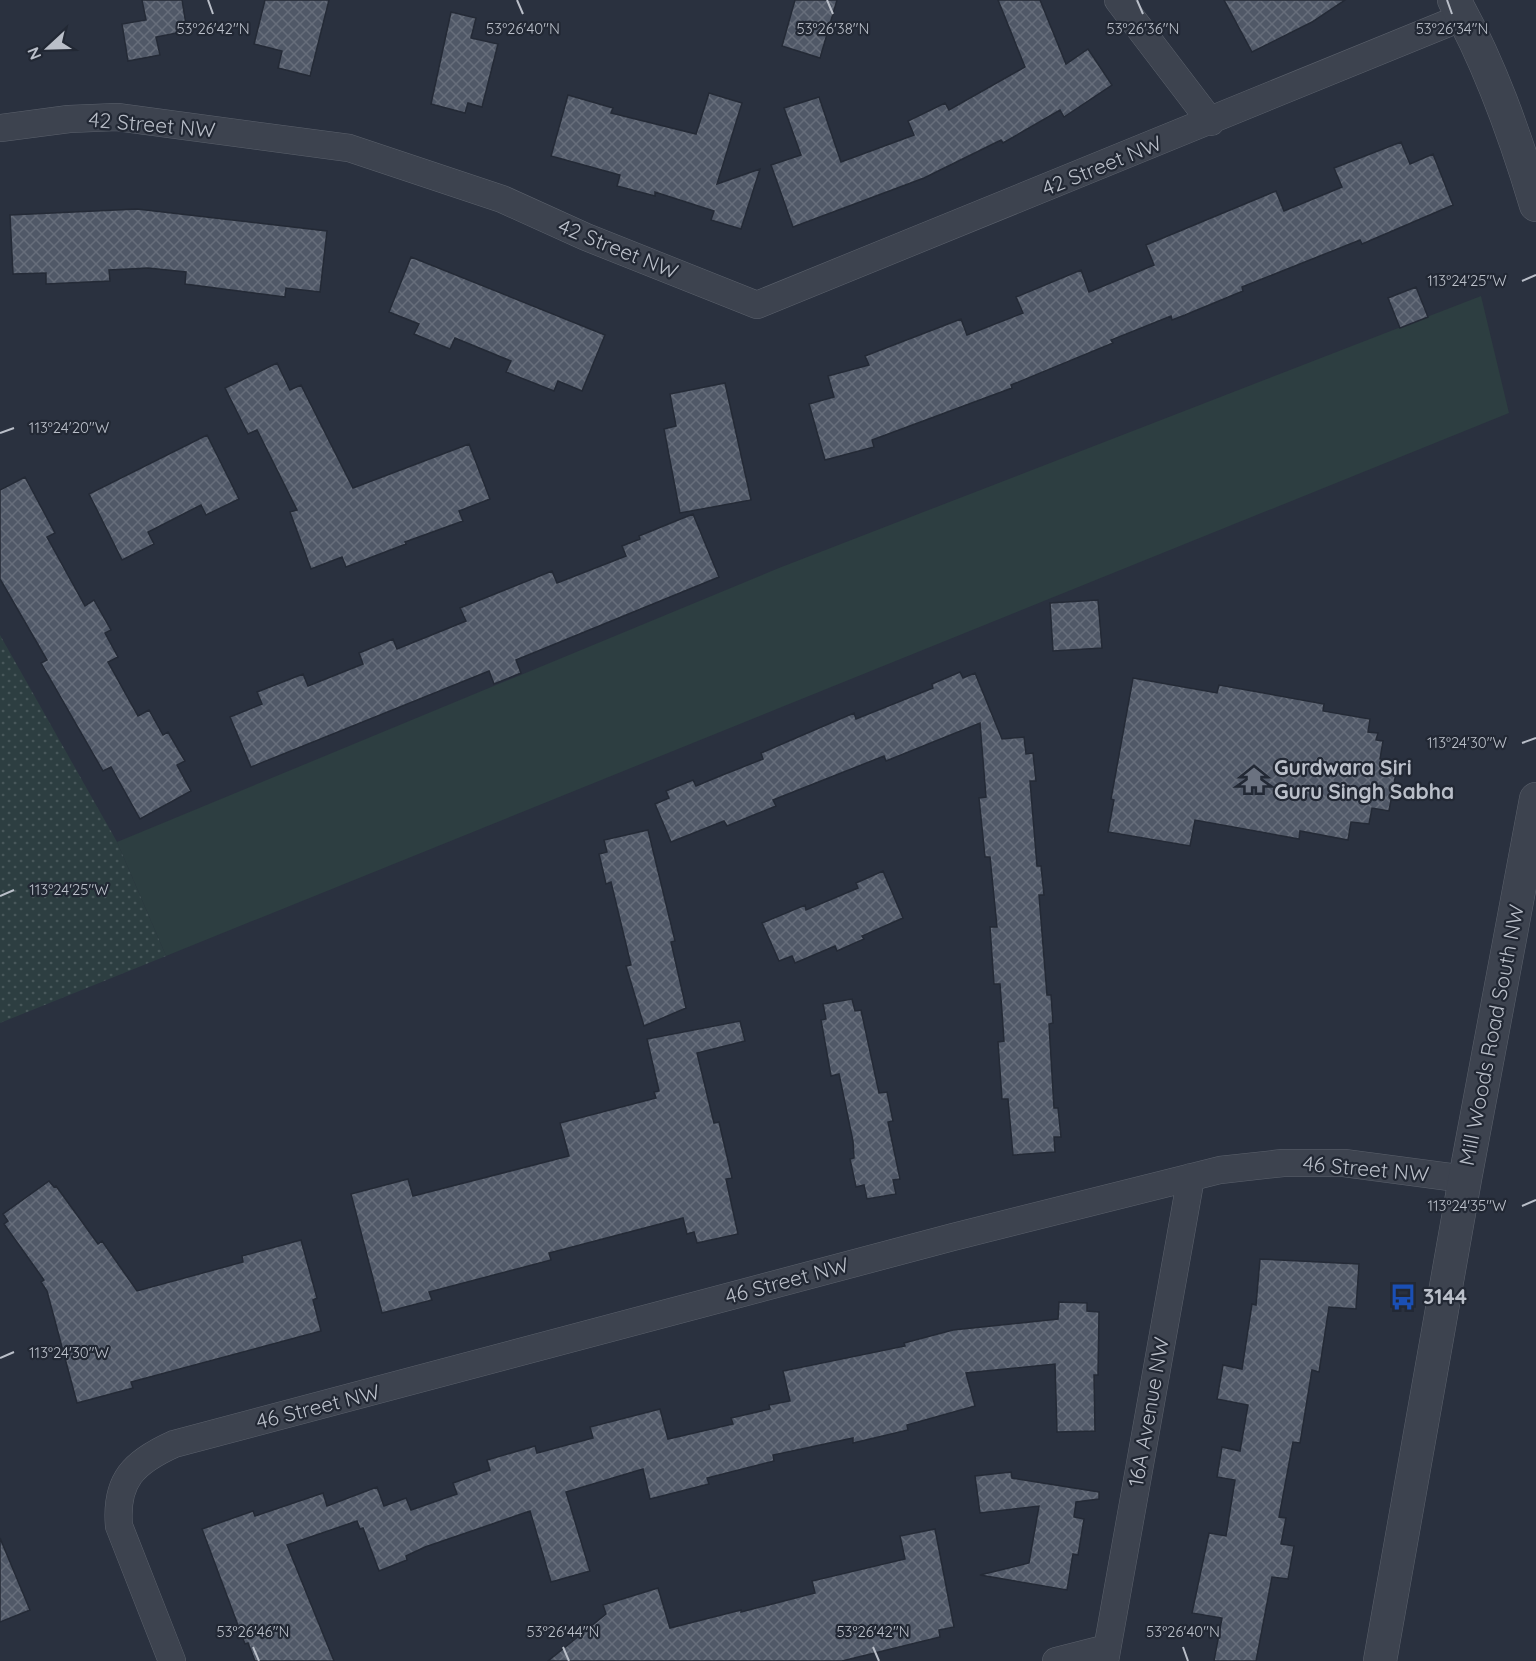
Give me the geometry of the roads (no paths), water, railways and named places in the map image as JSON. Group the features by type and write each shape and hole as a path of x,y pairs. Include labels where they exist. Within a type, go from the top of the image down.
{"street":[{"path":"1118,0 1211,122"},
{"path":"1458,8 1484,61 1512,131 1536,205"},
{"name":"42 Street NW","path":"0,128 69,119 117,117 349,148 502,199 586,237 757,305 1211,122 1458,8"},
{"name":"Mill Woods Road South NW","path":"1380,1661 1465,1179 1536,799"},
{"name":"46 Street NW","path":"172,1661 118,1526 117,1507 126,1478 139,1464 174,1444 930,1243 1191,1177 1251,1166 1313,1162 1365,1165 1465,1179"},
{"name":"16A Avenue NW","path":"1056,1661 1106,1654 1191,1177"}],"place":[{"name":"Gurdwara Siri Guru Singh Sabha","path":"1254,780"},
{"name":"3144","path":"1403,1297"}]}
